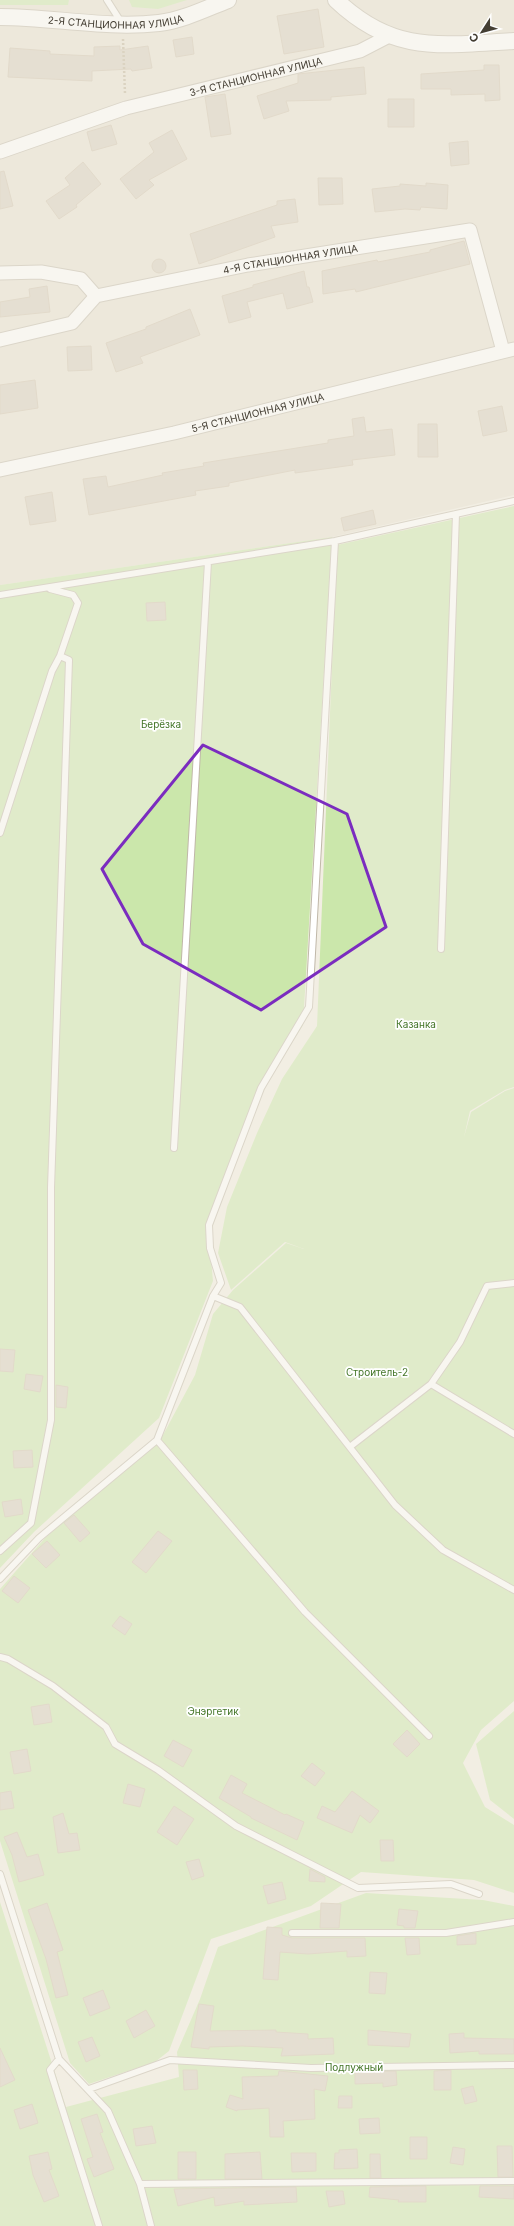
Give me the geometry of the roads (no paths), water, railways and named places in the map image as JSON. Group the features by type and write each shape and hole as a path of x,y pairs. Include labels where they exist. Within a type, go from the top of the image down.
{"street":[{"name":"2-Я СТАНЦИОННАЯ УЛИЦА","path":"0,17 122,25 159,23 192,15 228,0"},
{"path":"336,0 355,17 389,36 414,43 438,46 514,41"},
{"name":"3-Я СТАНЦИОННАЯ УЛИЦА","path":"0,152 126,108 360,51 389,36"},
{"name":"4-Я СТАНЦИОННАЯ УЛИЦА","path":"96,296 248,265 470,230 508,350"},
{"path":"0,273 41,272 81,279 96,296 72,323 0,340"},
{"name":"5-Я СТАНЦИОННАЯ УЛИЦА","path":"0,470 174,433 508,350"}],"lane":[{"path":"107,0 122,25"},
{"path":"0,595 172,566 208,562 335,541 514,501"},
{"path":"441,949 456,514"},
{"path":"0,1579 39,1538 157,1440 213,1296 221,1283 210,1248 209,1225 260,1088 309,1007 335,541"},
{"path":"174,1148 208,562"},
{"path":"0,833 52,671 60,656 78,603 73,595 47,588"},
{"path":"0,1551 31,1523 51,1420 51,1188 69,660 60,656"},
{"path":"351,1446 432,1384 460,1342 487,1286 514,1283"},
{"path":"213,1296 240,1307 351,1446 395,1505 443,1550 514,1590"},
{"path":"432,1384 514,1434"},
{"path":"157,1440 306,1612 429,1736"},
{"path":"0,1657 8,1659 53,1686 106,1727 116,1744 158,1770 236,1826 358,1888 451,1884 479,1894"},
{"path":"0,1874 59,2059 89,2089 108,2111 140,2184 151,2226"},
{"path":"292,1933 446,1933 514,1922"},
{"path":"59,2059 50,2070 99,2226"},
{"path":"89,2089 170,2060 311,2068 514,2065"},
{"path":"140,2184 514,2180"}],"park label":[{"name":"Берёзка","path":"161,724"},
{"name":"Казанка","path":"416,1024"},
{"name":"Строитель-2","path":"377,1372"},
{"name":"Энэргетик","path":"213,1711"},
{"name":"Подлужный","path":"354,2067"}]}
